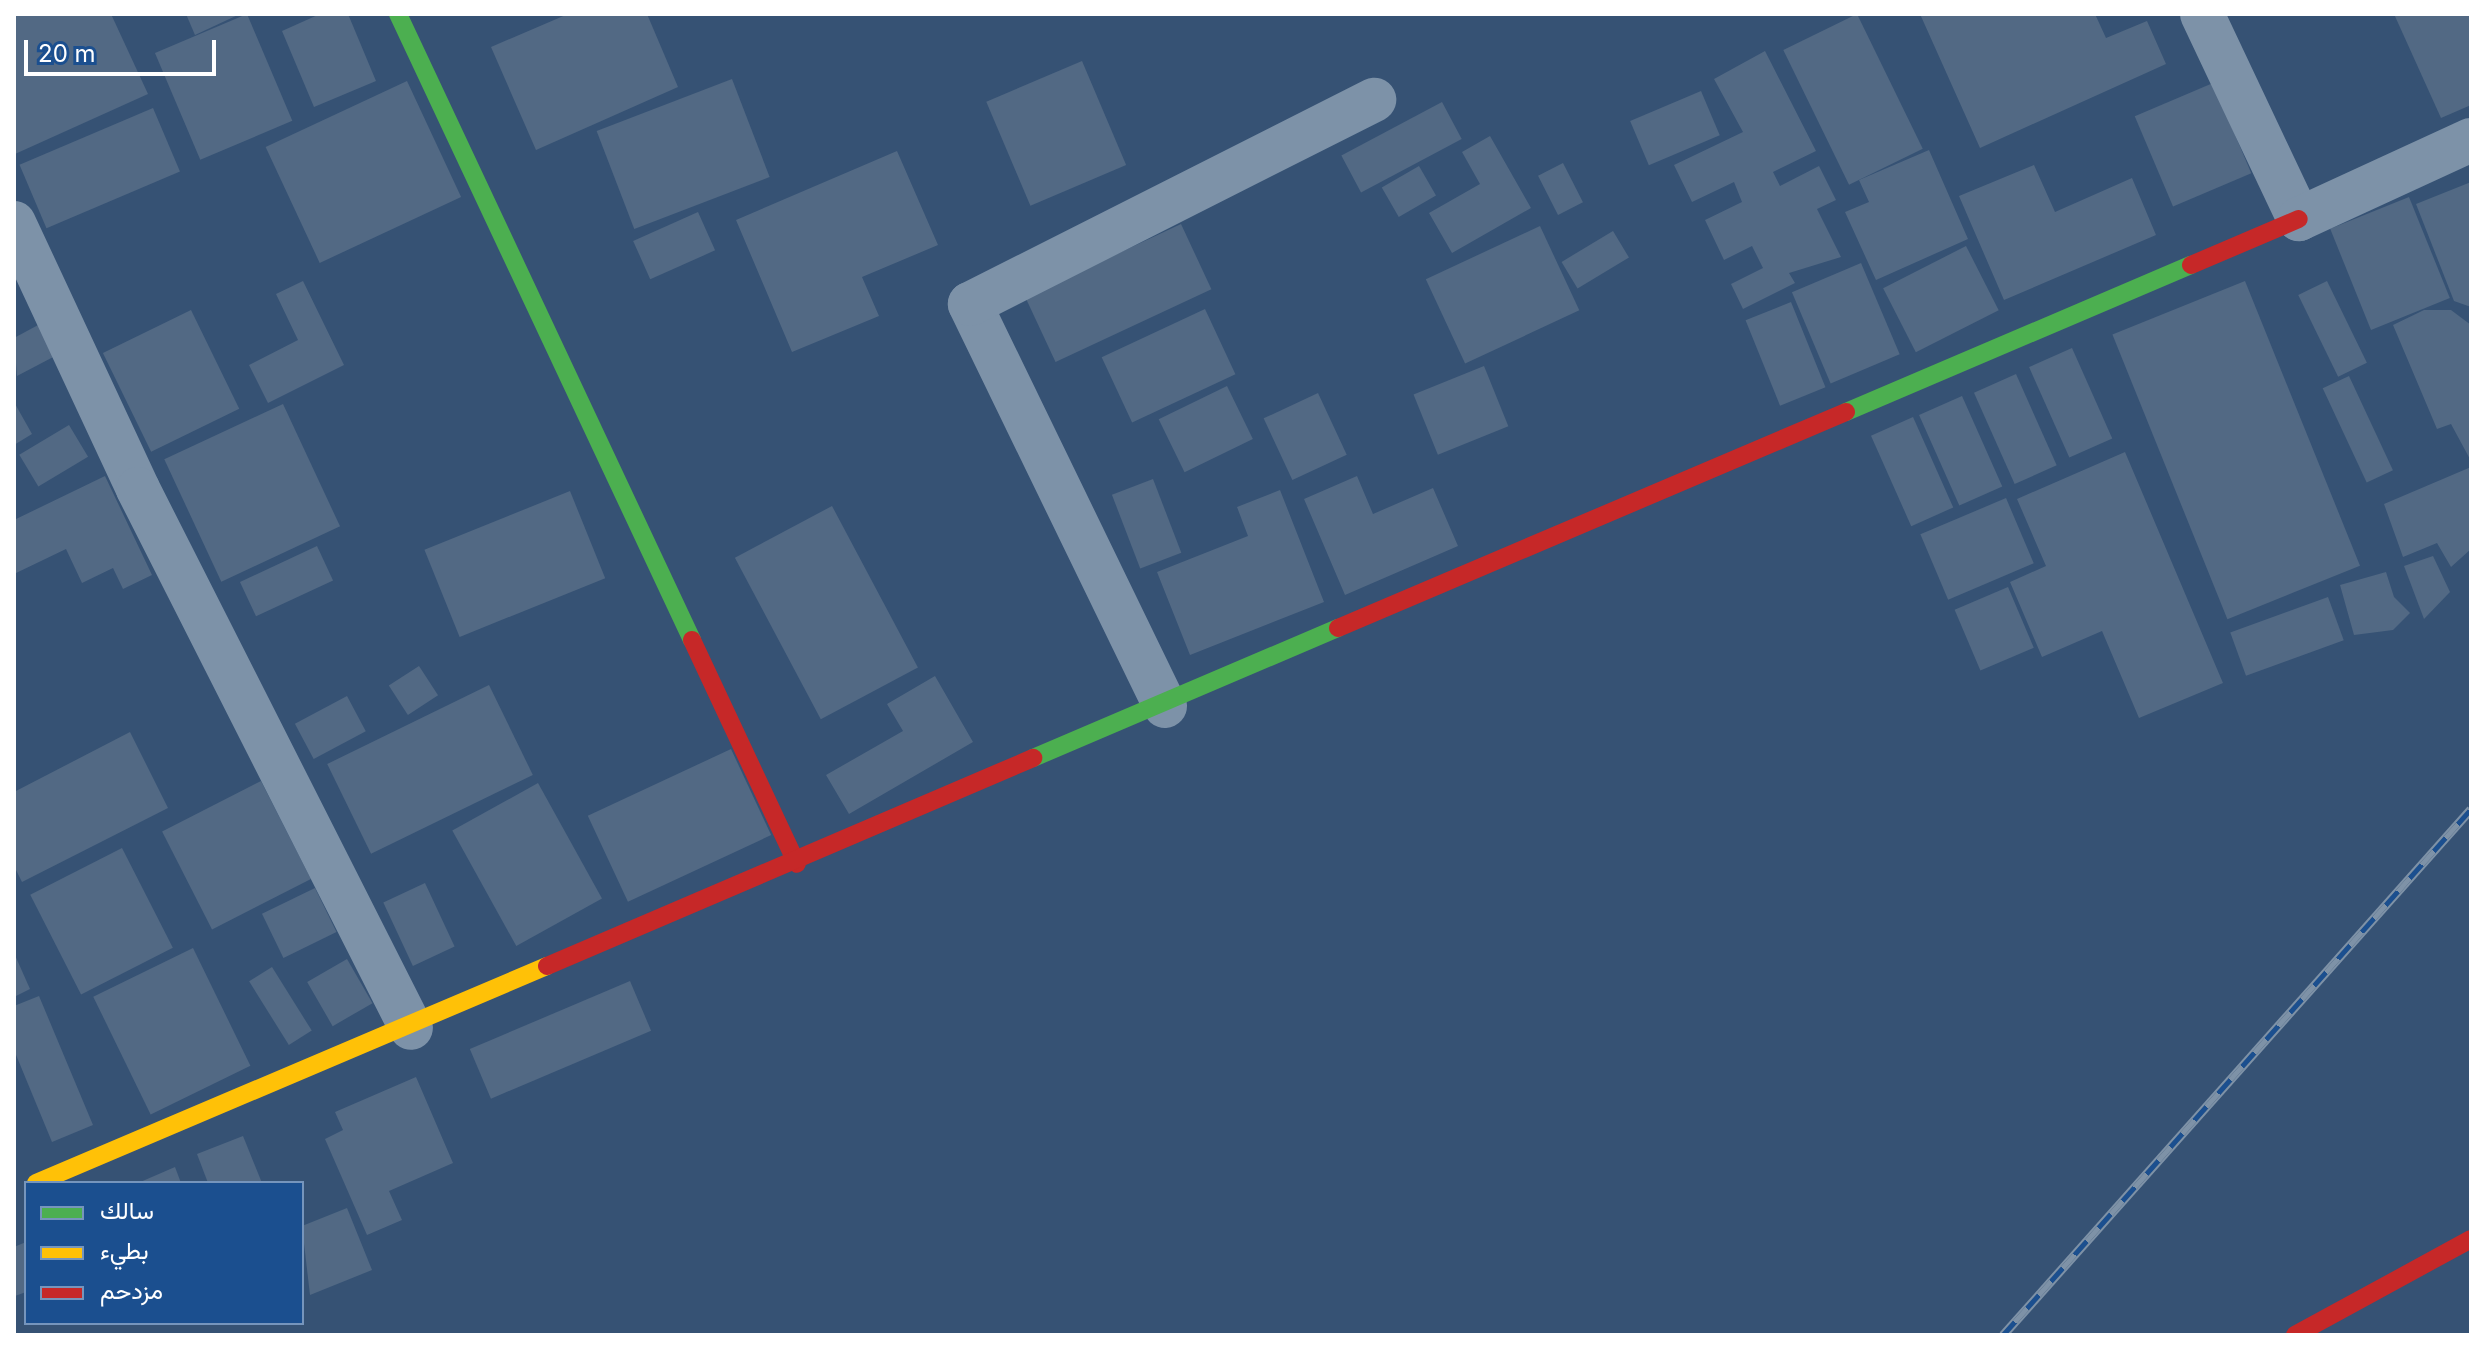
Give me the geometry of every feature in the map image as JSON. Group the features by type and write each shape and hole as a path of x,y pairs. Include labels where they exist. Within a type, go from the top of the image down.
{"street":[{"path":"398,14 797,864"},
{"path":"2202,14 2299,219"},
{"path":"1165,706 970,304 1374,100"},
{"path":"41,1181 797,864 2299,219 2471,140"},
{"path":"14,223 138,489 411,1028"},
{"path":"2295,1335 2468,1248"}],"building":[{"path":"14,14 111,14 148,94 15,154"},
{"path":"186,14 240,14 195,35"},
{"path":"247,14 292,121 200,160 155,53"},
{"path":"320,14 348,14 376,81 314,107 282,31"},
{"path":"568,14 647,14 678,87 536,150 491,47"},
{"path":"1857,14 1923,149 1849,185 1783,50"},
{"path":"1920,14 2095,14 2106,38 2147,21 2166,64 1980,148"},
{"path":"2394,14 2471,14 2471,105 2441,118"},
{"path":"1765,51 1816,151 1773,172 1780,186 1819,166 1836,200 1817,209 1841,257 1789,273 1795,283 1743,309 1731,284 1763,268 1752,246 1724,260 1705,220 1742,202 1734,182 1692,202 1674,165 1743,132 1714,79"},
{"path":"1082,61 1126,165 1030,206 986,102"},
{"path":"732,79 770,177 634,229 597,131"},
{"path":"407,81 461,197 320,263 266,147"},
{"path":"2213,83 2251,173 2173,206 2135,116"},
{"path":"1701,91 1720,135 1649,165 1630,121"},
{"path":"1442,102 1462,139 1361,193 1341,156"},
{"path":"153,108 180,172 46,228 20,165"},
{"path":"1490,136 1531,208 1452,253 1429,213 1480,184 1462,152"},
{"path":"1929,150 1968,239 1876,280 1845,212 1869,202 1859,180"},
{"path":"897,151 938,245 862,277 879,316 792,352 736,220"},
{"path":"1563,163 1583,202 1558,215 1538,176"},
{"path":"2034,165 2055,212 2132,178 2156,235 2004,300 1959,196"},
{"path":"1419,166 1436,195 1399,217 1382,188"},
{"path":"2471,182 2471,307 2454,301 2416,204"},
{"path":"2409,197 2450,298 2371,330 2330,229"},
{"path":"698,212 715,250 650,279 633,241"},
{"path":"1181,224 1211,289 1056,362 1025,297"},
{"path":"1540,226 1579,310 1465,364 1426,279"},
{"path":"1613,231 1629,258 1578,288 1562,262"},
{"path":"1966,246 1999,310 1916,352 1883,288"},
{"path":"1861,263 1900,354 1831,383 1792,292"},
{"path":"303,281 344,365 268,403 249,365 298,340 276,294"},
{"path":"2245,281 2360,566 2227,619 2112,335"},
{"path":"2327,281 2367,363 2338,377 2298,295"},
{"path":"1791,302 1825,387 1780,406 1746,320"},
{"path":"1205,309 1235,374 1132,422 1102,357"},
{"path":"191,310 239,409 151,452 103,353"},
{"path":"2424,310 2451,310 2471,325 2471,461 2451,424 2437,429 2393,325"},
{"path":"40,324 57,355 17,376 14,338"},
{"path":"2072,348 2112,438 2069,458 2029,367"},
{"path":"1484,366 1508,426 1438,455 1414,394"},
{"path":"2016,374 2057,465 2015,484 1974,393"},
{"path":"2349,376 2393,470 2367,483 2323,388"},
{"path":"1227,386 1253,439 1185,472 1159,419"},
{"path":"1318,393 1347,455 1292,480 1264,418"},
{"path":"1962,396 2002,486 1959,506 1919,415"},
{"path":"14,402 32,434 14,445"},
{"path":"283,404 340,526 221,582 164,459"},
{"path":"1913,417 1953,507 1911,526 1871,436"},
{"path":"69,425 88,457 38,487 19,455"},
{"path":"2125,452 2223,683 2139,718 2102,631 2042,657 2010,582 2046,566 2017,499"},
{"path":"2471,467 2471,549 2451,567 2437,543 2403,557 2384,504"},
{"path":"105,476 152,575 123,589 113,568 82,583 66,549 14,574 14,520"},
{"path":"1357,476 1373,514 1433,488 1458,546 1345,595 1304,499"},
{"path":"1153,479 1181,553 1140,569 1112,495"},
{"path":"1280,490 1324,602 1190,655 1157,572 1248,536 1237,507"},
{"path":"570,491 605,578 460,637 424,550"},
{"path":"2006,498 2034,563 1948,600 1920,534"},
{"path":"832,506 918,668 821,719 735,558"},
{"path":"317,546 333,580 256,616 240,582"},
{"path":"2433,556 2450,592 2424,619 2404,566"},
{"path":"2386,572 2394,597 2410,613 2393,630 2354,635 2340,585"},
{"path":"2008,587 2034,648 1980,670 1955,610"},
{"path":"2328,597 2344,640 2246,676 2230,633"},
{"path":"419,666 438,695 408,715 389,686"},
{"path":"935,676 973,742 849,814 826,775 903,731 887,704"},
{"path":"489,685 533,775 371,854 327,764"},
{"path":"347,696 366,731 314,759 295,724"},
{"path":"130,732 168,808 22,882 14,866 14,792"},
{"path":"731,749 771,835 628,902 588,816"},
{"path":"261,781 311,879 212,929 162,831"},
{"path":"538,783 602,898 516,946 452,831"},
{"path":"122,848 173,948 81,995 30,895"},
{"path":"425,883 455,946 413,966 383,902"},
{"path":"315,888 336,932 283,958 262,914"},
{"path":"193,948 250,1066 151,1114 93,997"},
{"path":"14,953 30,989 14,997"},
{"path":"347,959 372,1003 333,1026 307,982"},
{"path":"272,967 312,1031 289,1045 249,981"},
{"path":"630,981 651,1031 491,1099 470,1049"},
{"path":"39,996 93,1125 52,1142 14,1050 14,1006"},
{"path":"416,1077 453,1163 389,1191 402,1220 367,1235 325,1139 343,1130 335,1112"},
{"path":"243,1136 261,1181 207,1181 197,1154"},
{"path":"175,1167 180,1181 143,1181"},
{"path":"347,1208 372,1270 310,1295 304,1225"},
{"path":"24,1243 24,1293 15,1296 14,1247"}],"railway":[{"path":"2003,1335 2471,809"}],"traffic: fast":[{"path":"398,14 692,640"},
{"path":"1846,412 2191,265"},
{"path":"1033,758 1338,628"}],"traffic: slow":[{"path":"41,1181 547,966"}],"traffic: jam":[{"path":"2191,265 2299,219"},
{"path":"1338,628 1846,412"},
{"path":"692,640 797,864"},
{"path":"547,966 1033,758"},
{"path":"2295,1335 2471,1239"}]}
